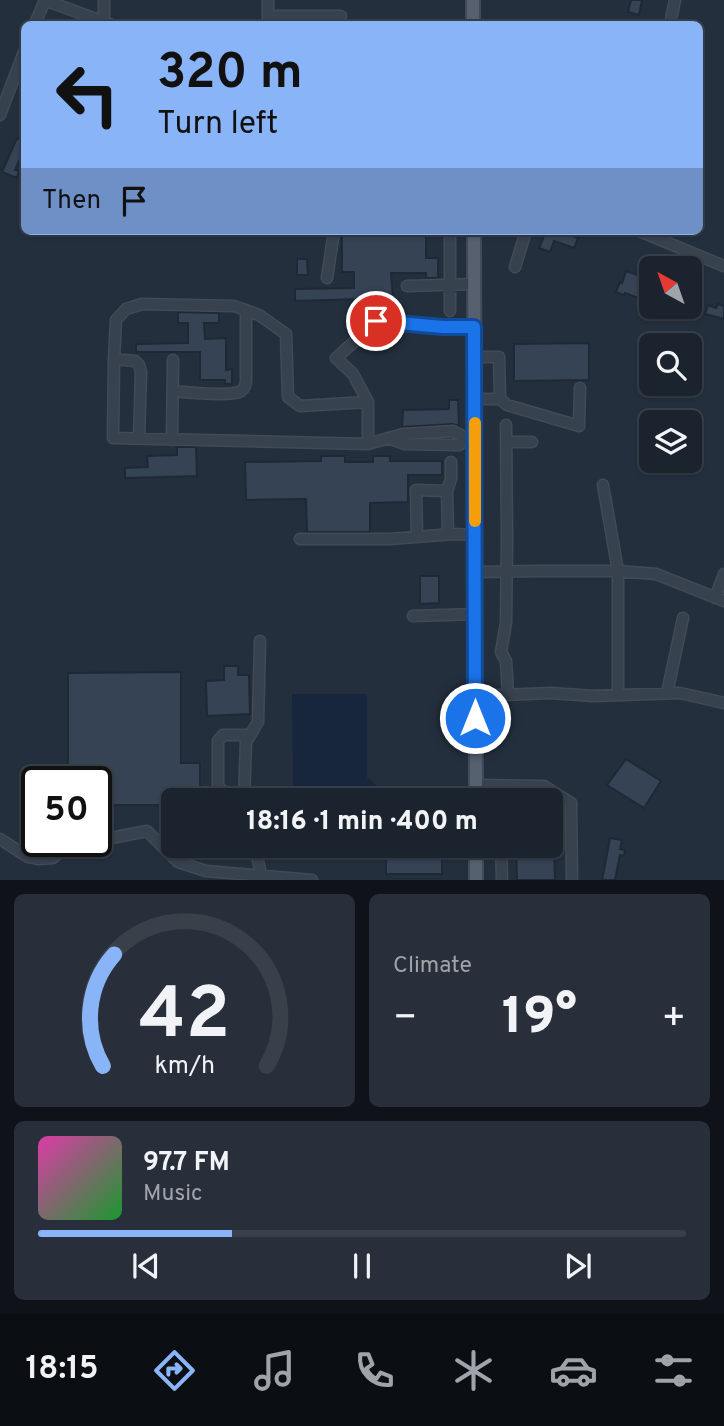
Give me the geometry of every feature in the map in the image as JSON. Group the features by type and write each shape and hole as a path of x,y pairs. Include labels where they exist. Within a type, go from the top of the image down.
{"main road":[{"path":"473,0 473,21"},
{"path":"474,235 475,399 470,441 475,535 475,785"},
{"path":"476,858 476,880"}],"street":[{"path":"36,21 44,0 101,21"},
{"path":"104,0 105,21"},
{"path":"268,0 268,20 341,16"},
{"path":"671,21 675,0"},
{"path":"0,115 21,60"},
{"path":"327,278 333,235"},
{"path":"515,267 525,235"},
{"path":"649,235 724,266"},
{"path":"450,239 450,311"},
{"path":"407,286 474,284"},
{"path":"368,402 300,406 288,397 286,334 259,315 234,306 142,304 126,309 116,320 113,438 368,444 403,434 453,430 470,441"},
{"path":"173,391 230,394 242,391 246,381 246,310"},
{"path":"368,444 368,402 353,373 336,358 376,321 474,327"},
{"path":"474,357 499,357 500,399"},
{"path":"114,359 135,361 139,365 139,439"},
{"path":"172,440 173,360"},
{"path":"475,399 500,399 507,405 579,426 580,388"},
{"path":"506,425 506,623 501,652 506,661 508,695"},
{"path":"506,442 532,442"},
{"path":"448,534 447,491 451,479 451,462"},
{"path":"603,485 618,571 618,695"},
{"path":"417,537 416,490 447,491"},
{"path":"300,539 475,535"},
{"path":"475,572 618,571 656,574 719,599 724,574"},
{"path":"413,616 475,614"},
{"path":"667,693 683,618"},
{"path":"244,788 246,742 258,722 260,641"},
{"path":"475,695 551,693 593,696 680,693 724,703"},
{"path":"219,788 218,741 223,734 250,735"},
{"path":"475,785 544,786 571,803 572,880"},
{"path":"112,838 147,831 178,862 206,871 312,880"},
{"path":"0,839 21,852"},
{"path":"28,857 54,857"},
{"path":"258,858 261,875"},
{"path":"501,858 502,880"}],"water":[{"path":"292,694 367,694 367,777 379,788 293,788"}],"building":[{"path":"631,0 642,0 639,15 628,12"},
{"path":"17,138 21,140 21,156 15,170 19,171 17,178 2,172"},
{"path":"342,235 426,235 426,258 438,258 438,278 426,278 426,273 391,273 393,298 295,301 295,289 354,288 354,272 342,272"},
{"path":"544,235 570,235 578,238 574,248 554,241 550,252 539,248"},
{"path":"297,259 307,259 308,275 297,275"},
{"path":"626,271 639,276 639,298 616,292 620,282 622,283"},
{"path":"718,304 724,306 724,319 705,314 708,305 716,308"},
{"path":"178,312 219,313 219,323 204,323 205,339 226,338 226,370 232,369 232,384 225,384 225,380 200,380 200,352 136,352 136,344 188,343 188,323 178,323"},
{"path":"589,343 589,380 514,381 514,344"},
{"path":"449,400 458,400 459,426 453,424 402,427 403,410 449,409"},
{"path":"177,447 196,447 197,476 125,478 125,468 148,467 147,456 177,455"},
{"path":"321,456 345,456 345,462 373,462 373,456 390,456 390,461 442,461 442,475 408,475 408,502 370,503 370,532 307,532 306,499 246,500 245,462 321,461"},
{"path":"420,576 439,576 439,603 420,604"},
{"path":"224,666 238,666 238,675 249,675 250,714 207,716 206,681 224,680"},
{"path":"181,672 181,763 200,763 200,788 161,788 161,805 112,805 112,766 68,766 68,673"},
{"path":"626,759 661,781 644,808 607,785"},
{"path":"610,838 622,840 620,849 625,850 624,856 620,855 615,880 602,880"},
{"path":"386,858 442,858 442,874 386,874"},
{"path":"516,858 554,858 555,880 517,880"}],"slow traffic":[{"path":"475,423 475,521"}],"route":[{"path":"376,321 474,327 475,718"}]}
